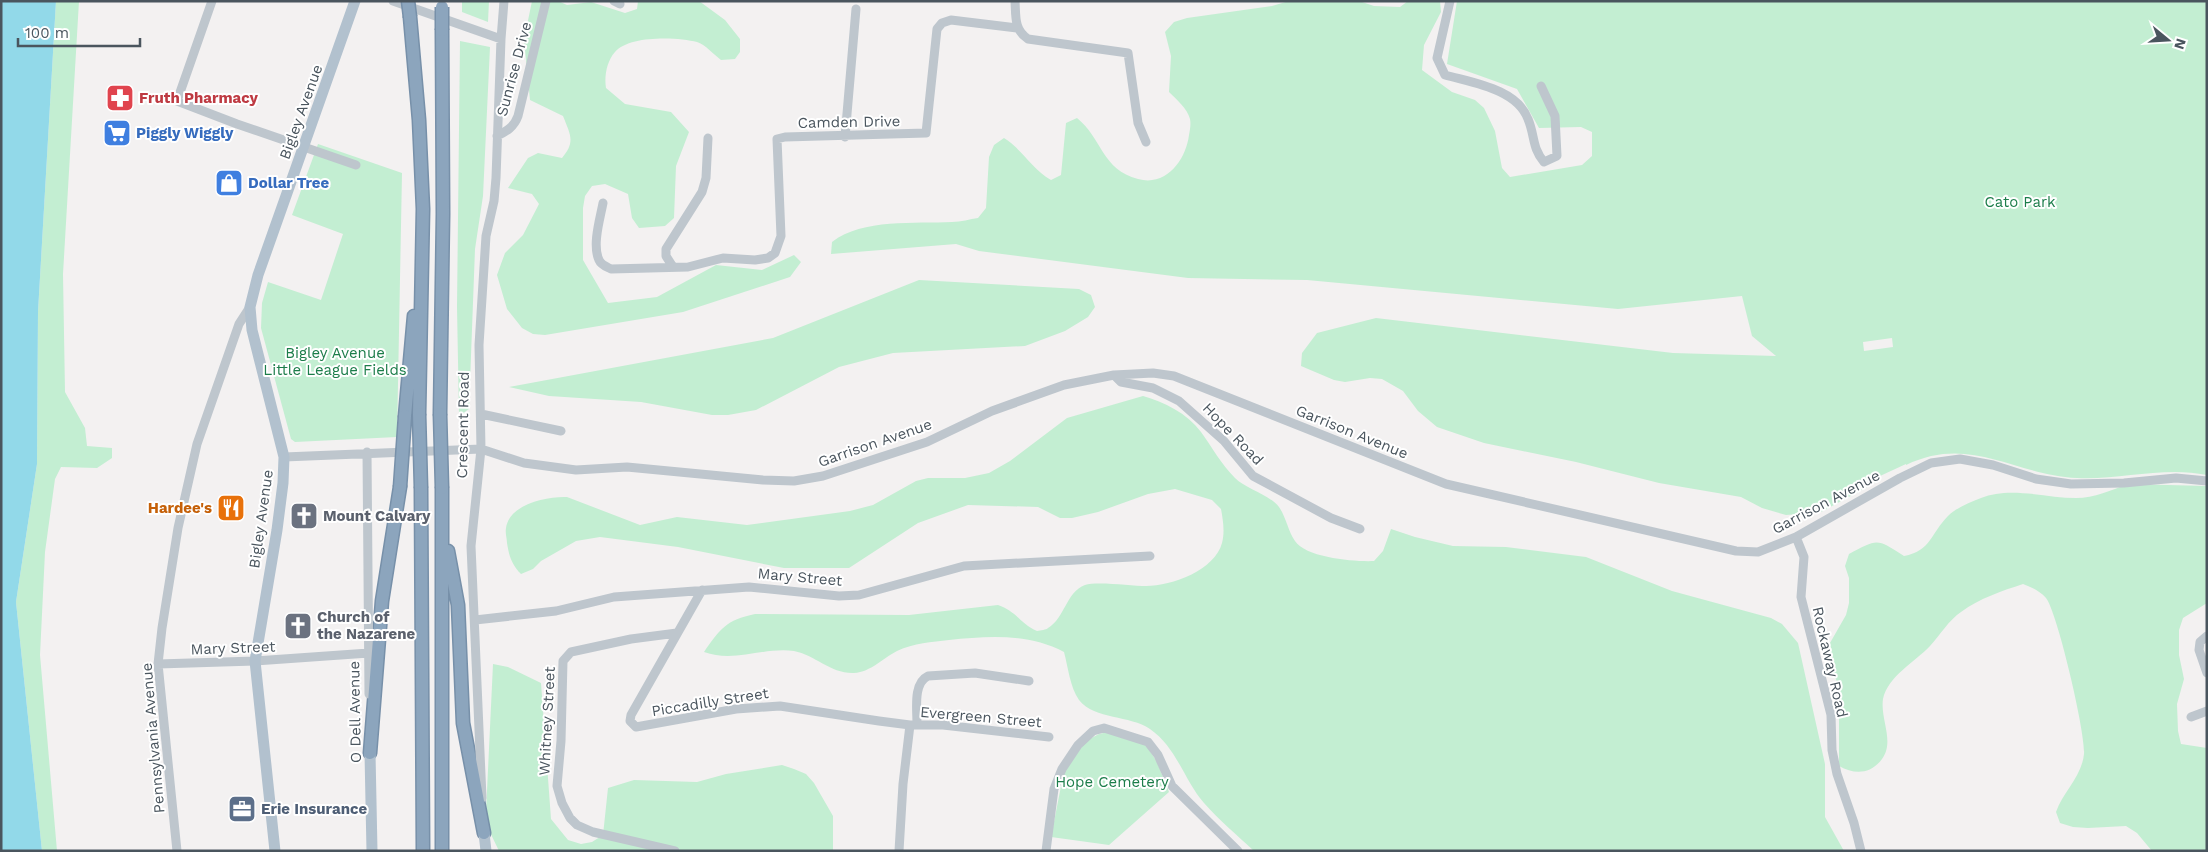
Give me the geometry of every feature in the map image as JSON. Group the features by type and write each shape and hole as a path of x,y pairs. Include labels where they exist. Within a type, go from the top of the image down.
{"highway":[{"path":"408,1 419,120 423,209 419,414 423,850"},
{"path":"442,4 443,214 440,414 442,488 442,849"},
{"path":"370,753 382,601 400,487 423,209"},
{"path":"442,519 458,606 463,723 484,833"}],"main road":[{"name":"Bigley Avenue","path":"275,851 255,661 278,521 284,457 252,330 250,307 258,275 355,1"},
{"name":"O Dell Avenue","path":"370,753 372,851"},
{"name":"Crescent Road","path":"484,833 486,851"}],"street":[{"path":"212,1 177,101 356,165"},
{"path":"393,1 501,39"},
{"name":"Crescent Road","path":"484,833 471,546 481,449 479,345 486,236 494,201 496,178 504,1"},
{"name":"Sunrise Drive","path":"497,136 506,132 515,124 518,116 546,1"},
{"path":"1015,1 1017,28 1028,39 1128,53 1138,123 1146,142"},
{"path":"1450,1 1437,58 1445,74 1501,93 1516,101 1528,118 1535,152 1544,162 1557,156 1555,116 1541,86"},
{"path":"845,137 856,9"},
{"name":"Camden Drive","path":"603,204 596,245 598,259 604,266 612,269 688,267 723,258 755,260 768,258 775,253 781,236 777,139 785,137 845,137 926,133 937,29 942,23 951,20 1017,28"},
{"path":"673,267 666,256 666,249 702,192 706,178 708,138"},
{"name":"Pennsylvania Avenue","path":"177,851 158,664 178,528 197,444 239,324 250,307"},
{"name":"Garrison Avenue","path":"284,457 367,452 481,449 524,463 576,470 627,467 763,480 794,481 822,476 927,442 992,411 1064,385 1114,375 1152,373 1174,376 1446,484 1736,551 1758,552 1796,537 1900,478 1931,463 1950,460 1960,459 1985,464 2036,480 2071,484 2124,483 2176,478 2207,481"},
{"name":"Hope Road","path":"1114,375 1121,382 1153,388 1178,401 1224,441 1252,476 1331,518 1360,529"},
{"path":"481,414 561,431"},
{"name":"O Dell Avenue","path":"367,452 370,753"},
{"name":"Rockaway Road","path":"1796,537 1804,557 1801,597 1831,715 1832,750 1836,774 1854,823 1861,851"},
{"name":"Mary Street","path":"475,620 556,611 614,597 702,590 749,587 839,596 859,595 964,566 1150,556"},
{"name":"Piccadilly Street","path":"702,590 631,715 630,721 636,727 736,709 780,706 913,724"},
{"name":"Whitney Street","path":"675,851 593,832 577,825 570,818 562,803 557,786 557,772 561,741 563,661 566,656 571,652 631,639 677,633"},
{"path":"2207,636 2200,642 2199,650 2207,673"},
{"name":"Mary Street","path":"158,664 255,661 369,653"},
{"path":"899,851 903,784 918,685 921,679 928,676 975,673 1029,681"},
{"path":"2191,717 2207,711"},
{"name":"Evergreen Street","path":"913,724 943,725 1049,737"},
{"path":"1046,851 1054,789 1062,769 1078,745 1093,731 1104,728 1148,742 1158,755 1172,786 1238,851"}],"green space":[{"path":"56,1 79,1 63,274 65,392 85,428 87,446 112,448 112,458 97,468 61,467 55,479 45,552 40,655 57,851 42,851 16,602 37,464 38,312"},
{"path":"462,1 489,1 488,22 462,12"},
{"path":"532,1 558,1 567,5 591,2 625,13 637,9 638,1 699,1 725,20 740,39 740,52 735,59 721,60 697,42 666,38 642,40 622,46 615,52 608,64 606,88 625,104 671,112 689,132 676,166 674,218 665,226 639,228 632,218 628,194 605,184 592,186 585,196 583,208 583,260 608,303 657,297 716,265 762,270 794,255 801,262 790,277 683,312 545,335 533,334 522,328 507,309 497,275 505,253 523,235 539,204 532,194 508,188 528,158 538,153 562,158 570,142 563,116 530,100 524,40"},
{"name":"Cato Park","path":"1289,1 1359,1 1374,6 1400,7 1408,1 1440,1 1441,12 1424,45 1422,70 1452,92 1475,100 1484,108 1495,131 1502,168 1510,177 1582,165 1592,156 1592,132 1581,127 1539,128 1517,89 1447,64 1457,1 2207,1 2207,475 2175,472 2077,478 2054,475 1972,455 1951,454 1929,457 1906,464 1880,476 1880,480 1821,512 1819,506 1799,514 1786,515 1762,508 1741,497 1659,483 1576,462 1484,443 1437,427 1418,411 1403,391 1382,379 1370,378 1345,382 1334,380 1301,366 1302,353 1317,333 1376,318 1673,353 1776,356 1752,336 1742,296 1618,309 1307,280 1188,278 979,251 956,244 831,254 832,242 845,234 859,229 890,224 955,222 978,218 986,208 989,157 994,145 1004,138 1051,180 1061,175 1066,123 1077,118 1092,135 1109,161 1126,175 1148,180 1158,179 1166,175 1179,162 1184,153 1190,131 1190,119 1184,108 1169,92 1171,56 1165,32 1174,22 1187,18 1272,6","holes":["1892,338 1893,347 1864,351 1863,342"]},
{"path":"460,41 490,47 483,196 475,249 469,409 459,416 457,307"},
{"name":"Bigley Avenue Little League Fields","path":"318,144 402,173 397,437 295,442 291,439 261,328 262,303 268,282 321,300 343,234 292,215"},
{"path":"919,280 1079,289 1091,295 1095,307 1088,317 1065,331 1025,346 893,353 839,367 756,410 728,415 712,415 641,402 549,396 509,387 773,338"},
{"path":"1143,396 1167,405 1189,419 1235,478 1270,499 1279,507 1295,541 1301,547 1320,555 1344,560 1374,561 1383,551 1391,529 1453,546 1506,547 1586,557 1672,591 1771,618 1782,624 1798,643 1825,764 1825,817 1844,851 1254,851 1204,803 1167,745 1150,729 1133,721 1094,711 1079,700 1071,683 1064,652 1050,646 1008,637 930,642 903,648 866,670 854,673 838,671 809,656 794,651 782,650 726,656 704,652 720,631 730,623 745,616 755,614 909,615 998,605 1037,631 1046,629 1054,624 1074,593 1085,585 1098,583 1146,586 1168,583 1191,575 1211,561 1218,553 1223,539 1221,509 1212,500 1175,489 1148,494 1098,512 1072,518 1060,518 1038,507 968,505 918,523 849,568 784,568 678,547 600,537 576,541 541,561 533,569 521,574 513,564 509,552 506,528 509,520 522,507 540,500 567,497 640,525 677,517 747,525 850,511 873,505 916,481 928,478 965,478 989,473 1010,461 1067,418"},
{"path":"2128,484 2207,486 2207,603 2183,618 2179,630 2179,655 2184,679 2177,704 2178,731 2181,744 2207,748 2207,851 2152,851 2137,833 2126,826 2088,828 2073,827 2060,823 2056,812 2080,770 2084,754 2083,742 2076,699 2051,608 2041,593 2023,584 1983,599 1961,612 1924,652 1890,683 1883,699 1887,738 1886,752 1878,764 1862,772 1851,771 1839,766 1839,686 1829,664 1826,650 1846,615 1849,603 1849,578 1845,566 1849,554 1866,545 1877,543 1888,546 1904,556 1913,554 1925,546 1951,513 1968,503 1992,495 2016,493 2083,498"},
{"path":"493,664 508,667 541,683 551,819 568,840 581,844 592,842 603,835 608,788 634,780 697,782 726,774 782,765 806,774 814,783 833,816 833,851 499,851 487,826 486,812"},
{"name":"Hope Cemetery","path":"1108,732 1146,745 1157,762 1169,792 1109,845 1051,837 1064,771 1086,741 1099,734"}],"water":[{"path":"1,1 56,1 38,312 37,464 16,602 42,851 1,851"}],"place":[{"name":"Fruth Pharmacy","path":"120,98"},
{"name":"Piggly Wiggly","path":"117,133"},
{"name":"Dollar Tree","path":"229,183"},
{"name":"Hardee's","path":"231,508"},
{"name":"Mount Calvary","path":"304,516"},
{"name":"Church of the Nazarene","path":"298,626"},
{"name":"Erie Insurance","path":"242,809"}]}
